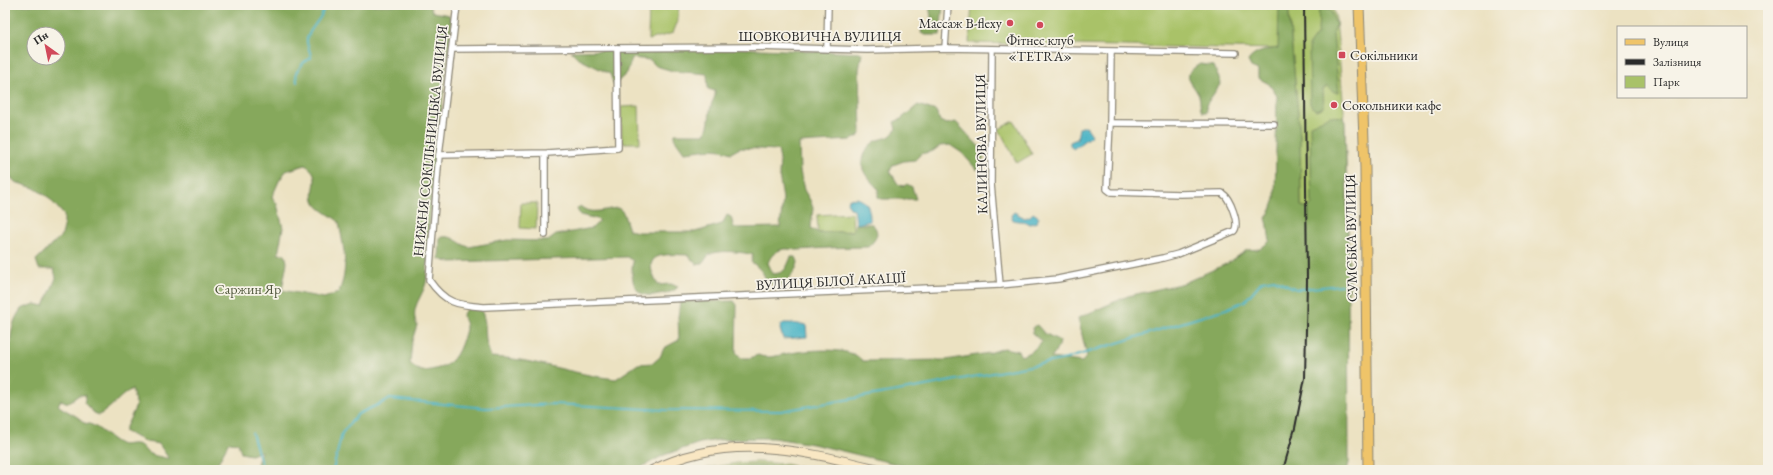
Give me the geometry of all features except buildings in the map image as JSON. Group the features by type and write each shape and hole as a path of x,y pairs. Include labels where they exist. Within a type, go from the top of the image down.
{"main road":[{"name":"СУМСЬКА ВУЛИЦЯ","path":"1359,5 1365,161 1368,470"},
{"path":"652,470 668,462 689,455 726,448 754,447 798,451 883,470"}],"street":[{"name":"НИЖНЯ СОКІЛЬНИЦЬКА ВУЛИЦЯ","path":"429,280 439,155 457,5"},
{"path":"827,48 828,5"},
{"path":"945,48 948,5"},
{"name":"ШОВКОВИЧНА ВУЛИЦЯ","path":"452,48 827,48 867,50 945,48 1236,53"},
{"path":"439,155 545,154 618,148 617,48"},
{"name":"КАЛИНОВА ВУЛИЦЯ","path":"992,50 991,184 1000,285"},
{"path":"1111,52 1110,122 1274,124"},
{"name":"ВУЛИЦЯ БІЛОЇ АКАЦІЇ","path":"429,280 438,293 450,302 465,306 484,307 1000,285 1058,279 1163,258 1232,233 1236,229 1237,225 1228,199 1222,193 1180,194 1111,192 1107,189 1110,122"},
{"path":"545,154 545,235"}],"green space":[{"name":"Саржин Яр","path":"5,5 429,5 433,12 449,15 452,22 434,169 426,259 428,259 427,280 415,309 415,319 417,325 412,341 410,363 416,369 427,371 441,367 446,365 454,358 459,350 466,330 463,314 466,310 472,308 481,310 483,314 485,321 486,342 491,357 522,360 584,374 616,379 638,364 653,363 660,357 664,348 679,340 678,317 680,302 734,301 737,305 736,352 741,358 750,358 758,355 770,357 798,352 823,350 847,352 856,355 863,361 946,360 989,353 1004,348 1018,351 1021,356 1032,351 1042,342 1032,333 1033,327 1037,325 1044,333 1060,341 1059,346 1051,358 1082,362 1087,356 1078,318 1128,296 1184,283 1228,263 1247,250 1260,249 1270,241 1266,218 1275,199 1277,96 1269,84 1258,78 1258,70 1251,67 1248,61 1258,53 1278,48 1279,5 1288,5 1300,136 1301,206 1308,208 1312,204 1310,125 1330,116 1343,117 1345,123 1348,270 1349,463 1347,470 921,470 813,444 773,438 756,438 718,440 700,443 664,455 636,470 253,470 256,467 261,451 251,455 241,453 238,443 229,442 214,470 8,470 8,467 5,467 5,368 8,360 13,324 21,309 35,304 44,306 56,278 54,269 39,269 36,260 62,235 64,227 64,215 48,197 34,188 15,182 5,171","holes":["305,165 311,169 314,174 315,179 313,194 316,204 339,222 344,249 345,267 342,284 338,293 324,298 282,290 287,262 285,254 278,254 283,228 277,204 272,197 279,181 286,171","132,389 136,406 124,431 146,442 159,444 169,459 150,454 146,452 142,446 120,444 93,425 84,423 79,418 58,405 61,400 68,403 79,395 86,395 84,403 94,413 99,415"]},
{"path":"649,5 679,5 677,23 673,33 648,40"},
{"path":"929,5 943,5 940,35 925,35 921,33 923,24 932,23"},
{"path":"972,5 1280,5 1279,49 969,43"},
{"path":"1288,5 1332,5 1336,19 1345,123 1350,290 1312,205 1308,208 1301,206 1300,136"},
{"path":"1319,9 1330,9 1336,25 1333,34 1339,92 1334,92 1327,86 1323,89 1324,106 1315,110 1310,104 1309,45 1318,33"},
{"path":"733,48 862,53 859,70 861,132 858,137 851,140 799,143 800,171 804,190 813,208 811,228 819,233 853,231 855,224 872,224 877,233 875,239 868,247 799,250 786,249 776,252 770,258 768,263 773,274 783,271 787,267 791,257 796,257 798,262 792,275 780,285 767,283 761,271 751,262 753,255 737,252 718,252 709,255 703,263 696,264 688,255 663,255 656,257 651,266 658,285 671,284 678,287 669,292 650,295 646,295 637,290 632,276 633,261 627,257 448,262 439,259 440,238 444,237 452,238 469,247 507,240 548,241 556,235 592,228 600,221 580,215 577,209 580,206 589,211 618,208 623,212 629,230 638,232 695,232 722,224 727,215 731,217 734,228 780,227 783,199 779,175 780,160 778,150 740,148 731,153 714,149 684,152 674,138 675,134 705,134 715,93 715,91 708,89 707,74 673,71 656,66 650,60 632,58 627,73 614,85 610,74 579,59 571,51"},
{"path":"1200,64 1214,66 1221,83 1206,105 1207,112 1202,112 1199,96 1189,79 1190,72"},
{"path":"918,105 936,111 940,121 946,124 956,122 984,152 982,164 977,170 962,153 950,145 940,146 933,151 921,154 915,160 904,161 893,165 890,171 898,184 904,186 907,184 912,187 916,199 882,199 878,197 878,189 863,170 863,156 868,147 876,141 889,137 893,133 896,129 894,122 901,119"},
{"path":"639,106 640,143 622,143 621,107"},
{"path":"1014,121 1032,154 1017,163 999,129"},
{"path":"521,203 537,203 536,229 520,228"},
{"path":"852,213 853,231 818,233 817,215"},
{"path":"756,462 785,464 812,470 697,470 737,463"},
{"path":"746,465 783,466 806,470 721,470 728,467"}],"water":[{"path":"1086,126 1092,135 1073,149 1070,142 1077,139 1079,128"},
{"path":"857,198 864,202 868,207 870,221 857,224 854,209 850,208 847,202 848,199"},
{"path":"1014,212 1025,218 1033,213 1039,217 1037,222 1030,224 1012,219 1011,215"},
{"path":"784,323 806,325 807,337 783,339 780,329 781,325"}],"waterway":[{"path":"297,82 296,73 304,62 311,58 307,39 311,30 322,14 324,5"},
{"path":"333,470 342,433 358,414 390,399 486,408 554,404 666,410 781,411 920,387 1066,359 1226,309 1245,301 1262,281 1274,279 1296,289 1341,285"},
{"path":"252,433 262,466 260,470"}],"railway":[{"path":"1283,470 1295,428 1305,378 1307,281 1304,5"}],"place":[{"name":"Массаж B-flexy","path":"1010,23"},
{"name":"Фітнес клуб «TETRA»","path":"1040,25"},
{"name":"Сокільники","path":"1342,55"},
{"name":"Сокольники кафе","path":"1334,105"}]}
